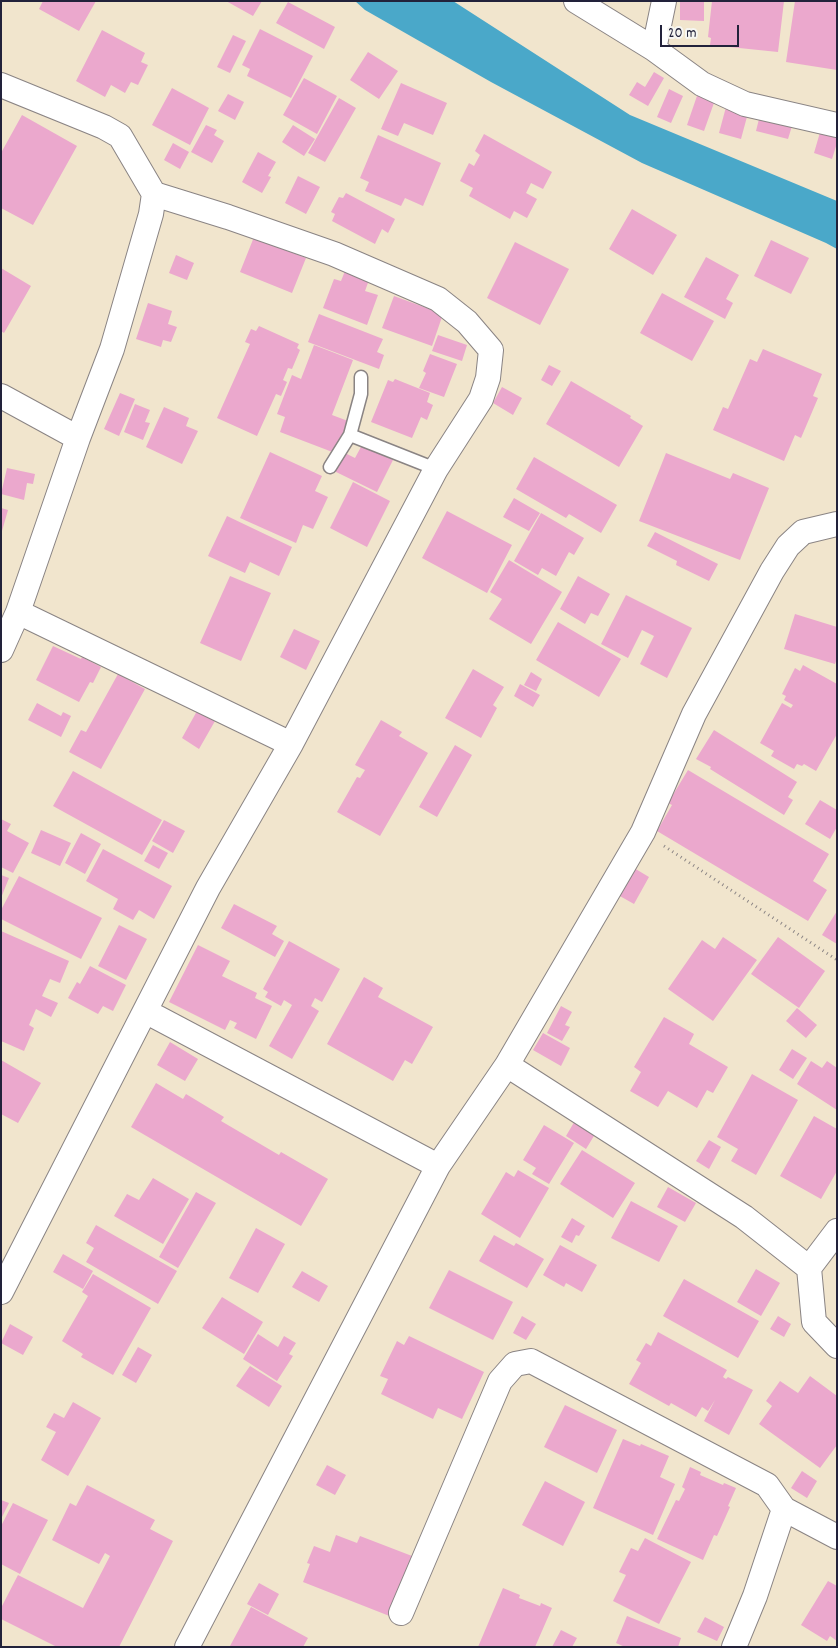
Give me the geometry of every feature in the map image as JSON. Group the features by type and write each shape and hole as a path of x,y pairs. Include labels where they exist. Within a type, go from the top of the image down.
{"street":[{"path":"576,1 654,49 702,84 745,104 837,125"},
{"path":"654,49 664,1"},
{"path":"1,85 104,127 120,136 154,194 151,214 112,349 78,438 18,612 1,650"},
{"path":"1,1292 8,1265 145,1011 208,888 290,744 436,470 481,399 488,378 491,350 467,322 438,299 334,254 228,217 154,194"},
{"path":"1,396 78,438"},
{"path":"188,1647 438,1166 507,1065 643,832 694,714 772,571 788,546 802,532 837,524"},
{"path":"18,612 290,744"},
{"path":"145,1011 438,1166"},
{"path":"507,1065 744,1217 809,1268"},
{"path":"837,1231 809,1268 814,1322 837,1346"},
{"path":"401,1613 500,1381 515,1364 531,1361 767,1485 784,1509 837,1537"},
{"path":"734,1647 755,1596 784,1509"}],"lane":[{"path":"330,467 350,435 361,394 361,377"},
{"path":"350,435 436,470"}],"path":[{"path":"643,832 837,960"}],"water":[{"path":"355,1 453,1 630,115 837,201 837,249 642,163 491,82 365,10"}],"building":[{"path":"43,1 96,1 79,31 39,9"},
{"path":"226,1 262,1 253,16"},
{"path":"680,1 704,1 704,21 680,20"},
{"path":"712,1 784,1 778,52 710,45 711,38 708,37"},
{"path":"795,1 837,1 837,70 786,62"},
{"path":"288,2 335,27 324,49 276,23"},
{"path":"260,29 313,56 291,98 247,76 250,69 242,65"},
{"path":"102,30 145,53 141,62 148,65 138,85 131,82 125,93 111,85 105,97 76,81"},
{"path":"233,35 246,41 230,73 217,67"},
{"path":"368,52 398,71 379,99 350,80"},
{"path":"654,72 664,78 648,106 629,95 637,82 645,87"},
{"path":"304,78 337,96 317,134 283,115"},
{"path":"401,83 447,103 433,135 404,123 398,136 381,129"},
{"path":"172,88 209,108 190,145 152,125"},
{"path":"669,89 683,96 671,123 657,117"},
{"path":"698,93 715,100 704,131 687,125"},
{"path":"228,94 244,102 235,120 218,111"},
{"path":"339,98 356,108 325,162 308,153"},
{"path":"726,107 748,113 741,139 719,133"},
{"path":"761,111 792,126 788,139 756,131"},
{"path":"22,115 77,146 33,225 1,208 1,153"},
{"path":"206,125 217,130 214,135 224,141 212,163 191,152"},
{"path":"293,125 315,139 304,156 282,142"},
{"path":"821,129 837,134 837,143 832,159 814,153"},
{"path":"484,134 552,172 543,189 531,183 526,193 537,199 527,218 514,211 510,219 469,196 473,188 460,181 469,163 474,166 480,155 475,151"},
{"path":"378,135 441,163 423,206 405,198 401,206 365,191 369,182 360,178"},
{"path":"173,143 189,152 180,169 164,160"},
{"path":"258,152 276,162 268,176 271,177 262,193 242,182"},
{"path":"298,176 320,187 306,214 285,203"},
{"path":"346,193 395,219 388,233 382,229 375,244 332,221 335,214 331,212 339,197 343,198"},
{"path":"632,209 677,235 653,275 609,249"},
{"path":"254,237 306,258 292,293 240,272"},
{"path":"771,240 809,258 791,294 754,276"},
{"path":"515,242 569,269 540,325 487,298"},
{"path":"176,255 194,263 187,280 169,273"},
{"path":"706,257 739,275 726,299 733,303 725,319 684,297"},
{"path":"1,268 31,286 4,333 1,331"},
{"path":"345,271 369,280 365,291 378,295 367,325 323,308 334,279 341,281"},
{"path":"662,293 714,321 692,361 640,333"},
{"path":"394,296 443,314 432,346 382,328"},
{"path":"148,303 172,311 168,324 177,327 171,342 163,340 161,347 136,339"},
{"path":"319,314 383,339 377,352 384,355 379,369 308,342"},
{"path":"259,326 299,344 297,348 300,350 292,369 288,368 283,380 287,382 281,396 276,394 257,436 217,418 250,344 245,342 251,329 256,331"},
{"path":"438,335 467,345 462,361 432,351"},
{"path":"314,345 353,360 332,415 348,421 335,453 280,432 285,417 277,414 292,375 301,379"},
{"path":"763,349 822,374 813,396 818,398 801,438 795,435 784,461 713,430 723,407 728,409 750,359 757,362"},
{"path":"430,354 457,364 444,397 419,388 426,373 423,371"},
{"path":"549,365 561,371 552,386 541,380"},
{"path":"395,379 430,393 427,402 433,405 427,420 421,417 412,438 371,422 388,380 393,382"},
{"path":"571,381 631,416 630,418 643,426 619,467 546,424"},
{"path":"502,387 522,398 513,415 493,403"},
{"path":"120,393 135,399 119,436 104,429"},
{"path":"135,404 150,410 145,422 150,423 143,440 124,432"},
{"path":"164,407 189,418 186,426 198,431 182,464 146,447"},
{"path":"362,445 393,460 377,492 332,470 341,451 355,458"},
{"path":"270,452 322,476 315,491 328,497 313,529 303,525 296,543 240,518"},
{"path":"666,453 730,479 733,473 769,488 740,560 639,521"},
{"path":"534,457 617,505 601,533 569,514 566,518 516,489"},
{"path":"7,468 35,474 33,484 27,483 24,500 1,494"},
{"path":"353,482 390,501 367,547 330,528"},
{"path":"514,498 540,513 529,531 503,517"},
{"path":"1,508 8,510 2,531 1,531"},
{"path":"447,511 512,545 487,593 422,558"},
{"path":"541,513 584,538 574,555 569,552 556,576 542,568 538,575 514,561"},
{"path":"227,516 292,547 279,576 250,562 245,573 208,556"},
{"path":"655,532 718,564 709,581 676,565 677,561 647,546"},
{"path":"509,560 562,592 531,644 489,619 502,599 490,592"},
{"path":"230,576 271,593 241,661 200,643"},
{"path":"578,576 610,594 598,616 591,613 585,624 560,609"},
{"path":"626,595 692,628 667,678 640,664 654,636 642,630 628,658 601,644"},
{"path":"795,614 837,627 837,658 835,664 784,649"},
{"path":"558,622 621,659 599,697 536,660"},
{"path":"294,629 320,641 306,670 280,657"},
{"path":"53,646 81,659 82,657 101,667 93,683 90,682 79,702 36,680"},
{"path":"803,665 837,684 837,734 816,771 804,764 802,766 797,764 794,769 771,756 774,751 760,743 782,703 791,708 793,705 784,700 786,696 782,694 795,668 800,671"},
{"path":"473,669 504,687 493,705 497,708 481,738 445,718"},
{"path":"531,672 542,679 536,691 524,685"},
{"path":"118,674 145,689 101,769 69,752 81,730 86,732"},
{"path":"520,684 540,695 533,707 514,696"},
{"path":"37,703 61,716 63,712 71,716 61,737 28,720"},
{"path":"197,711 215,721 199,749 182,738"},
{"path":"381,720 402,732 399,736 428,753 380,836 337,812 357,777 360,778 365,770 355,765"},
{"path":"714,730 797,782 788,797 793,800 784,815 696,759"},
{"path":"455,745 472,755 437,817 419,807"},
{"path":"688,770 829,854 813,881 827,890 808,921 657,831 672,805 668,803"},
{"path":"73,771 162,820 142,855 53,806"},
{"path":"820,800 837,810 837,827 830,839 805,824"},
{"path":"1,819 11,824 7,831 29,843 13,873 1,867"},
{"path":"164,820 185,831 173,853 152,841"},
{"path":"41,830 71,843 60,866 31,853"},
{"path":"81,833 101,844 85,874 65,863"},
{"path":"153,845 168,853 159,869 144,861"},
{"path":"103,849 172,886 154,919 139,910 133,920 113,909 118,899 86,881"},
{"path":"634,868 649,877 634,904 618,895"},
{"path":"1,875 9,878 1,898"},
{"path":"19,876 102,918 81,959 1,919 1,910"},
{"path":"234,904 277,926 272,934 284,941 275,957 221,928"},
{"path":"837,911 837,944 822,935"},
{"path":"119,925 147,939 126,980 98,966"},
{"path":"1,931 69,961 60,983 50,979 42,996 58,1003 51,1017 36,1009 29,1025 34,1028 24,1051 1,1041"},
{"path":"723,937 757,960 713,1021 668,989 702,940 715,949"},
{"path":"778,937 825,971 799,1008 751,974"},
{"path":"289,941 340,969 322,1002 315,998 311,1006 319,1011 292,1059 269,1046 292,1005 284,1000 281,1006 265,997 268,992 263,989"},
{"path":"198,945 230,961 222,976 257,993 255,998 272,1006 256,1039 234,1028 237,1023 230,1020 225,1030 169,1002"},
{"path":"90,966 126,985 113,1011 103,1006 98,1014 68,998 77,982 80,984"},
{"path":"364,977 383,988 378,997 433,1027 412,1064 405,1060 393,1081 327,1044"},
{"path":"561,1006 572,1012 565,1025 570,1027 562,1041 547,1033"},
{"path":"797,1008 817,1025 806,1038 786,1021"},
{"path":"664,1017 694,1034 689,1044 728,1067 713,1093 707,1090 697,1108 668,1091 658,1107 630,1091 641,1072 634,1067"},
{"path":"543,1033 570,1048 561,1066 533,1050"},
{"path":"170,1042 198,1059 185,1081 157,1065"},
{"path":"792,1049 807,1058 793,1079 779,1070"},
{"path":"1,1060 41,1083 18,1123 1,1114"},
{"path":"811,1061 822,1068 827,1061 837,1068 837,1110 797,1084"},
{"path":"752,1074 798,1100 756,1175 731,1161 738,1149 717,1137"},
{"path":"156,1083 183,1099 186,1094 224,1117 221,1121 279,1155 281,1152 328,1179 301,1226 131,1127"},
{"path":"814,1116 837,1129 837,1171 821,1199 780,1176"},
{"path":"576,1119 597,1131 586,1149 566,1136"},
{"path":"544,1125 574,1143 549,1184 532,1174 536,1168 523,1160"},
{"path":"709,1140 721,1147 709,1169 696,1161"},
{"path":"582,1150 635,1183 613,1218 560,1184"},
{"path":"518,1170 549,1188 520,1238 481,1214 506,1172 514,1177"},
{"path":"153,1178 189,1199 163,1244 114,1216 127,1194 139,1200"},
{"path":"668,1187 696,1203 685,1222 657,1207"},
{"path":"196,1192 216,1203 178,1268 159,1257"},
{"path":"631,1201 678,1226 659,1262 611,1238"},
{"path":"572,1218 585,1226 579,1236 576,1235 572,1243 561,1237"},
{"path":"96,1225 177,1271 158,1304 86,1262 94,1248 86,1243"},
{"path":"256,1228 285,1244 258,1293 229,1278"},
{"path":"494,1235 514,1246 516,1243 544,1259 527,1288 479,1261"},
{"path":"560,1245 597,1265 582,1292 566,1283 564,1287 543,1275"},
{"path":"63,1254 93,1271 83,1289 53,1272"},
{"path":"756,1269 780,1283 761,1316 737,1302"},
{"path":"449,1270 513,1302 493,1340 429,1308"},
{"path":"302,1271 328,1286 319,1302 292,1287"},
{"path":"93,1274 151,1308 113,1375 81,1357 83,1354 62,1341 88,1296 82,1292"},
{"path":"684,1279 759,1321 738,1358 663,1316"},
{"path":"222,1297 263,1322 244,1354 202,1328"},
{"path":"522,1316 536,1324 526,1340 513,1333"},
{"path":"778,1316 791,1324 784,1337 770,1329"},
{"path":"10,1324 33,1337 23,1355 1,1343"},
{"path":"658,1332 727,1370 723,1377 726,1379 728,1377 753,1390 729,1435 704,1421 715,1400 708,1411 702,1407 696,1417 671,1403 669,1406 629,1384 641,1363 636,1360 646,1343 651,1346"},
{"path":"258,1334 278,1347 284,1336 296,1343 289,1354 293,1356 277,1381 243,1359"},
{"path":"409,1336 484,1372 462,1419 438,1408 433,1419 381,1394 388,1379 380,1376 397,1341 404,1345"},
{"path":"138,1347 152,1355 136,1383 122,1375"},
{"path":"250,1366 282,1386 269,1407 236,1386"},
{"path":"810,1376 837,1396 837,1445 820,1468 759,1424 772,1406 766,1401 780,1381 798,1393"},
{"path":"73,1402 101,1418 68,1476 41,1460 56,1432 46,1427 54,1413 64,1418"},
{"path":"565,1405 617,1430 597,1473 544,1447"},
{"path":"623,1439 640,1446 641,1444 669,1456 660,1477 675,1484 653,1535 593,1508"},
{"path":"327,1465 346,1475 335,1495 316,1485"},
{"path":"690,1467 701,1472 700,1475 723,1485 724,1483 736,1488 717,1536 714,1535 703,1560 657,1539 676,1500 679,1501 685,1489 682,1487"},
{"path":"802,1471 817,1481 807,1498 791,1488"},
{"path":"545,1481 585,1502 563,1546 522,1525"},
{"path":"87,1485 155,1520 150,1529 173,1541 119,1647 57,1647 1,1619 1,1608 18,1575 83,1608 110,1556 105,1553 99,1564 52,1540 70,1503 76,1506"},
{"path":"1,1500 9,1503 1,1519"},
{"path":"13,1503 48,1520 20,1574 1,1564 1,1526"},
{"path":"336,1535 357,1543 360,1536 412,1556 405,1572 409,1573 392,1617 303,1582 310,1564 307,1563 314,1546 330,1552"},
{"path":"645,1538 691,1562 659,1624 613,1601 626,1575 619,1572 631,1548 638,1551"},
{"path":"828,1581 837,1586 837,1641 830,1636 827,1641 801,1625"},
{"path":"259,1583 279,1594 268,1615 247,1604"},
{"path":"503,1588 520,1595 519,1598 540,1606 541,1603 552,1608 535,1647 478,1647"},
{"path":"251,1607 308,1638 303,1647 230,1646"},
{"path":"627,1616 681,1638 678,1647 625,1647 616,1643"},
{"path":"705,1617 724,1627 717,1641 697,1632"},
{"path":"561,1630 577,1638 572,1647 552,1647"}]}
